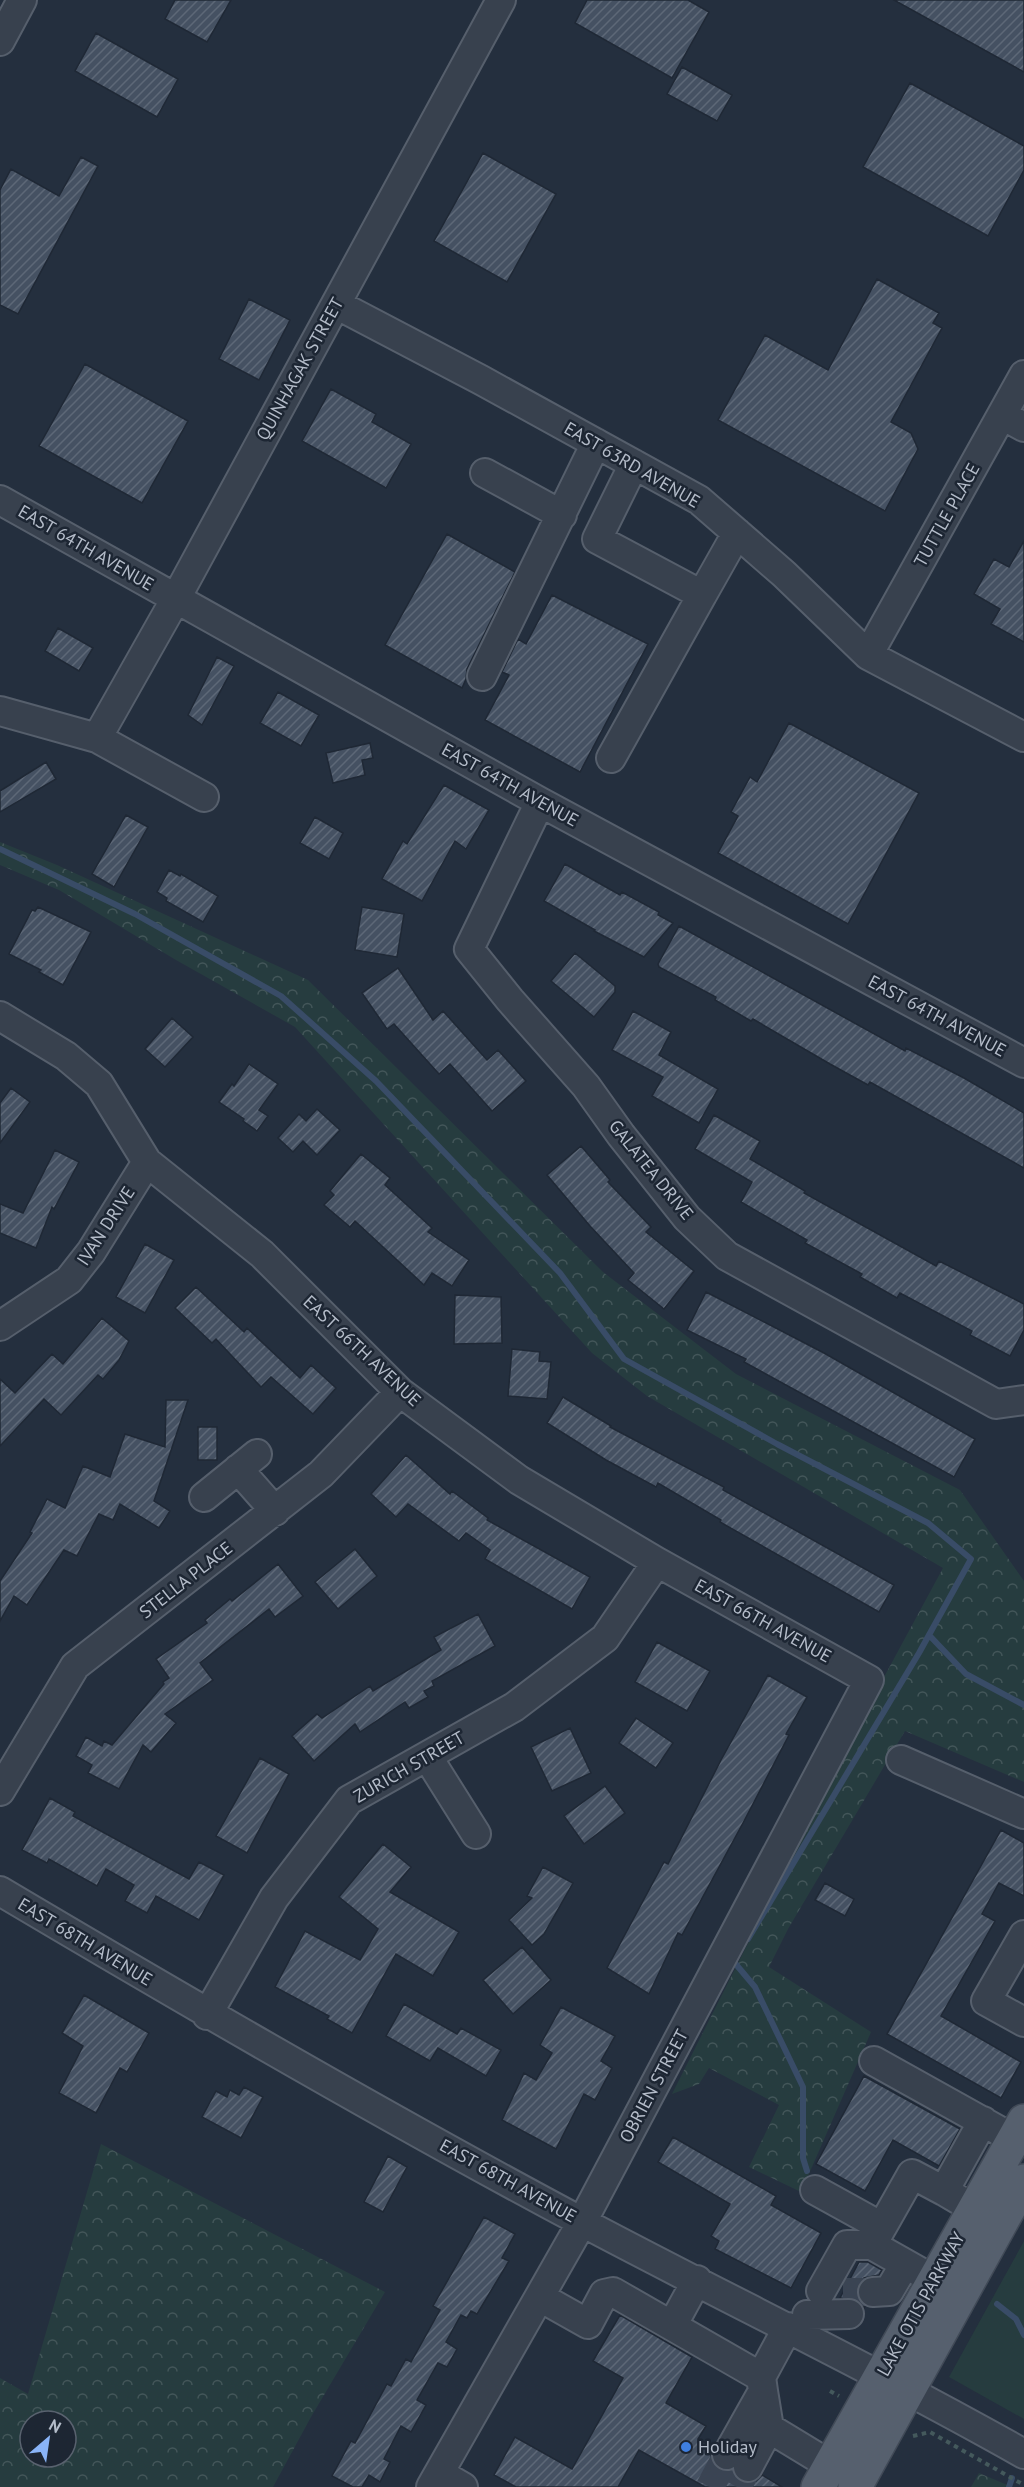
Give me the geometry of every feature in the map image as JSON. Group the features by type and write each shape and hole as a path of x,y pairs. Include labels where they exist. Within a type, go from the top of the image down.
{"main road":[{"name":"LAKE OTIS PARKWAY","path":"855,2487 934,2280 1019,2130"},
{"name":"LAKE OTIS PARKWAY","path":"824,2476 895,2383 1024,2181"}],"street":[{"path":"0,41 22,0"},
{"name":"QUINHAGAK STREET","path":"97,738 175,600 501,0"},
{"name":"EAST 63RD AVENUE","path":"336,304 699,500 784,574 868,655 1024,737"},
{"name":"TUTTLE PLACE","path":"868,655 1013,421 1024,375"},
{"path":"482,676 596,443"},
{"path":"634,464 597,539 702,595"},
{"path":"485,473 562,515"},
{"name":"EAST 64TH AVENUE","path":"0,500 175,600 540,802 1024,1063"},
{"path":"611,758 737,533"},
{"path":"0,711 97,738 204,797"},
{"name":"GALATEA DRIVE","path":"540,802 469,949 510,1000 586,1086 621,1135 687,1218 727,1256 996,1404 1024,1400"},
{"name":"EAST 66TH AVENUE","path":"0,1016 66,1056 99,1084 147,1162 262,1254 400,1392 519,1480 657,1562 869,1680"},
{"name":"IVAN DRIVE","path":"0,1326 69,1280 91,1252 147,1162"},
{"name":"STELLA PLACE","path":"0,1791 75,1666 321,1474 400,1392"},
{"path":"204,1497 247,1462 274,1511"},
{"name":"ZURICH STREET","path":"207,2015 274,1898 349,1800 514,1707 605,1638 657,1562"},
{"name":"OBRIEN STREET","path":"444,2482 869,1680"},
{"path":"427,1756 476,1834"},
{"path":"901,1760 1024,1814"},
{"name":"EAST 68TH AVENUE","path":"0,1891 207,2015 582,2222 697,2280 837,2308 895,2383 1024,2454"},
{"path":"1024,1935 986,2001 1024,2022"},
{"path":"874,2061 983,2121 1019,2130"},
{"path":"944,2191 983,2121"},
{"path":"837,2308 847,2245 877,2236 912,2174 975,2208"},
{"path":"815,2190 877,2236 905,2264 934,2280"},
{"path":"769,2428 737,2461 762,2384 837,2308 905,2264"},
{"path":"672,2326 697,2280"},
{"path":"540,2297 588,2324 604,2294 613,2292 672,2326 762,2384 769,2428 824,2476"}],"path":[{"path":"914,2435 930,2432 1024,2485"}],"green space":[{"path":"0,842 57,865 308,980 603,1272 736,1374 960,1490 1024,1581 1024,1782 905,1731 788,1929 769,1967 871,2032 801,2192 749,2167 779,2105 709,2068 699,2084 672,2094 857,1727 943,1568 647,1396 592,1353 295,1027 59,890 0,865"},
{"path":"101,2144 385,2292 311,2417 273,2487 0,2487 0,2378 28,2394"},
{"path":"1024,2241 1024,2419 949,2377"},
{"path":"979,2473 1012,2487 971,2487"}],"building":[{"path":"175,0 231,0 207,42 165,19"},
{"path":"587,0 688,0 709,12 672,78 575,23"},
{"path":"894,0 1024,0 1024,72"},
{"path":"96,33 178,79 157,117 75,71"},
{"path":"682,67 732,95 717,121 667,94"},
{"path":"910,83 1024,146 1024,170 988,236 863,167"},
{"path":"483,153 556,194 507,282 434,241"},
{"path":"81,157 98,166 18,314 0,305 0,190 11,169 59,196"},
{"path":"877,279 939,313 933,323 942,328 891,422 911,433 918,449 885,511 718,420 765,335 828,370"},
{"path":"249,299 290,320 259,380 219,359"},
{"path":"85,364 188,421 142,503 39,446"},
{"path":"331,389 376,414 372,422 411,444 386,488 302,441"},
{"path":"447,534 515,572 467,669 462,688 385,645"},
{"path":"1024,541 1024,642 991,624 1000,609 974,594 994,559 1009,567"},
{"path":"552,595 648,644 580,772 485,720 509,675 502,672 518,639 526,644"},
{"path":"58,628 93,648 79,671 45,651"},
{"path":"217,657 234,666 202,725 188,715"},
{"path":"278,692 319,715 301,746 260,723"},
{"path":"789,723 919,793 848,924 718,853 738,816 731,812 750,777 757,782"},
{"path":"370,743 373,758 362,760 365,775 333,783 326,753"},
{"path":"46,762 56,779 0,812 0,791"},
{"path":"444,785 489,810 466,849 455,841 422,901 382,879 403,841 407,844"},
{"path":"126,815 148,827 114,887 92,874"},
{"path":"315,817 343,833 329,859 300,843"},
{"path":"565,864 620,895 622,892 659,912 658,915 673,923 644,957 594,931 544,901"},
{"path":"169,870 180,876 181,874 218,896 203,922 166,901 167,898 157,892"},
{"path":"38,907 91,932 63,985 39,972 41,970 9,954 32,910 35,911"},
{"path":"362,907 404,914 397,957 355,950"},
{"path":"679,926 905,1051 906,1048 964,1078 1024,1113 1024,1168 870,1082 868,1085 753,1019 751,1021 715,1000 716,997 659,967 658,964"},
{"path":"575,953 615,986 615,992 594,1017 551,981"},
{"path":"398,968 433,1020 443,1011 487,1060 498,1050 526,1081 492,1111 450,1064 439,1074 394,1024 387,1029 362,993"},
{"path":"633,1011 671,1032 659,1055 718,1089 699,1123 652,1096 663,1077 612,1050"},
{"path":"172,1018 193,1037 165,1067 145,1049"},
{"path":"249,1064 278,1084 259,1110 268,1116 257,1131 219,1102 232,1084 234,1086"},
{"path":"11,1088 30,1102 0,1143 0,1103"},
{"path":"317,1109 340,1130 317,1155 303,1141 293,1152 278,1138 299,1114 306,1121"},
{"path":"714,1115 760,1141 750,1159 805,1191 804,1193 936,1266 939,1261 1024,1304 1024,1330 1010,1356 970,1335 972,1331 900,1293 897,1298 860,1277 862,1274 805,1243 807,1240 741,1202 752,1182 695,1149"},
{"path":"581,1146 610,1180 608,1182 651,1227 646,1232 694,1271 664,1309 628,1280 634,1273 547,1175"},
{"path":"55,1150 79,1162 54,1209 52,1207 36,1248 0,1233 0,1204 23,1213"},
{"path":"361,1154 390,1178 385,1185 432,1228 428,1232 469,1260 452,1286 432,1273 424,1285 355,1221 350,1227 324,1205 334,1195 330,1191"},
{"path":"145,1244 174,1260 145,1313 116,1297"},
{"path":"196,1287 244,1332 247,1328 300,1378 311,1365 336,1388 313,1414 271,1377 261,1387 216,1339 212,1343 175,1308"},
{"path":"706,1292 824,1353 975,1439 954,1477 744,1362 746,1359 687,1330"},
{"path":"455,1295 501,1297 502,1343 454,1344"},
{"path":"102,1318 129,1341 119,1360 103,1379 98,1375 61,1415 44,1399 0,1446 0,1379 15,1393 52,1354 63,1364"},
{"path":"512,1349 540,1352 539,1361 551,1362 547,1399 508,1396"},
{"path":"563,1397 610,1427 724,1487 723,1490 894,1585 879,1612 720,1522 721,1520 658,1483 656,1487 606,1460 547,1423"},
{"path":"166,1400 188,1400 154,1501 170,1511 159,1528 120,1504 113,1520 99,1514 77,1556 64,1550 27,1605 14,1596 0,1621 0,1581 32,1533 30,1532 47,1499 65,1508 83,1466 110,1477 125,1434 165,1447"},
{"path":"198,1427 217,1427 217,1460 198,1460"},
{"path":"406,1455 450,1494 452,1491 488,1518 487,1520 590,1577 572,1609 485,1559 490,1550 466,1533 459,1541 408,1504 396,1517 371,1494"},
{"path":"355,1549 377,1576 338,1609 315,1582"},
{"path":"278,1564 303,1596 275,1617 269,1609 200,1663 213,1680 165,1714 176,1723 151,1752 143,1745 119,1789 88,1773 92,1765 76,1756 86,1737 102,1746 104,1741 112,1745 164,1684 163,1682 169,1678 156,1659 207,1623 205,1620 230,1599 232,1601"},
{"path":"478,1614 495,1646 432,1681 434,1686 424,1691 428,1697 409,1708 405,1702 360,1732 355,1724 314,1761 292,1736 317,1714 322,1718 370,1686 373,1691 441,1650 434,1637"},
{"path":"657,1642 710,1671 687,1711 635,1682"},
{"path":"768,1675 807,1697 786,1734 789,1735 743,1823 682,1935 678,1933 649,1994 607,1968 664,1862 668,1864"},
{"path":"636,1718 673,1743 656,1768 619,1743"},
{"path":"570,1728 591,1773 552,1791 531,1747"},
{"path":"260,1758 289,1774 247,1853 216,1836"},
{"path":"605,1786 625,1813 584,1844 564,1816"},
{"path":"50,1798 75,1812 73,1816 189,1879 199,1862 224,1875 199,1920 156,1896 147,1913 125,1901 134,1885 106,1869 97,1886 49,1859 47,1863 22,1850"},
{"path":"1001,1830 1024,1843 1024,1896 999,1883 982,1914 995,1921 941,2016 1021,2062 1001,2098 887,2034"},
{"path":"383,1844 411,1867 390,1892 459,1932 433,1976 396,1954 352,2033 327,2019 329,2016 275,1987 305,1931 360,1960 378,1929 339,1897"},
{"path":"543,1867 573,1883 544,1934 532,1945 509,1920 532,1898 527,1896"},
{"path":"825,1883 854,1899 845,1916 815,1900"},
{"path":"522,1947 551,1980 513,2014 483,1980"},
{"path":"84,1995 149,2033 127,2072 120,2068 96,2113 59,2093 83,2046 62,2033"},
{"path":"404,2004 457,2034 461,2028 501,2050 486,2076 438,2048 430,2061 386,2036"},
{"path":"561,2007 615,2036 601,2061 612,2068 595,2100 584,2094 556,2149 502,2120 524,2073 536,2080 552,2053 540,2045"},
{"path":"864,2076 960,2129 939,2166 893,2140 865,2191 816,2164"},
{"path":"244,2087 263,2097 241,2138 202,2117 216,2091 227,2097 230,2090 239,2095"},
{"path":"673,2137 776,2196 771,2205 821,2233 791,2288 715,2249 719,2241 711,2236 730,2204 658,2162"},
{"path":"388,2156 407,2167 383,2212 364,2202"},
{"path":"484,2217 515,2234 502,2258 509,2261 477,2314 471,2311 467,2318 461,2315 446,2342 457,2349 447,2367 438,2363 417,2400 426,2405 411,2432 401,2426 384,2459 390,2462 380,2482 369,2475 362,2487 353,2487 332,2476 351,2441 355,2443 387,2384 391,2386 406,2359 411,2362 440,2310 433,2306"},
{"path":"859,2262 868,2262 882,2270 879,2275 864,2278 858,2285 857,2294 864,2308 856,2299 840,2298"},
{"path":"620,2315 692,2357 666,2403 706,2426 698,2439 713,2447 711,2456 713,2464 719,2470 732,2470 734,2476 741,2482 756,2481 762,2475 782,2487 705,2487 639,2450 618,2487 516,2487 494,2475 515,2437 572,2469 623,2378 593,2361"}],"waterway":[{"path":"0,849 135,914 281,996 376,1081 560,1273 624,1359 777,1444 928,1523 971,1559 919,1653 748,1939"},
{"path":"929,1635 966,1674 1024,1705"},
{"path":"736,1958 734,1962 755,1987 803,2087 803,2158 807,2171"},
{"path":"997,2304 1016,2319 1024,2335"},
{"path":"1009,2487 1012,2478"}],"tunnel":[{"path":"843,2292 873,2292"},
{"path":"710,2487 727,2455"},
{"path":"737,2487 748,2467"}],"place":[{"name":"Holiday","path":"686,2447"}]}
